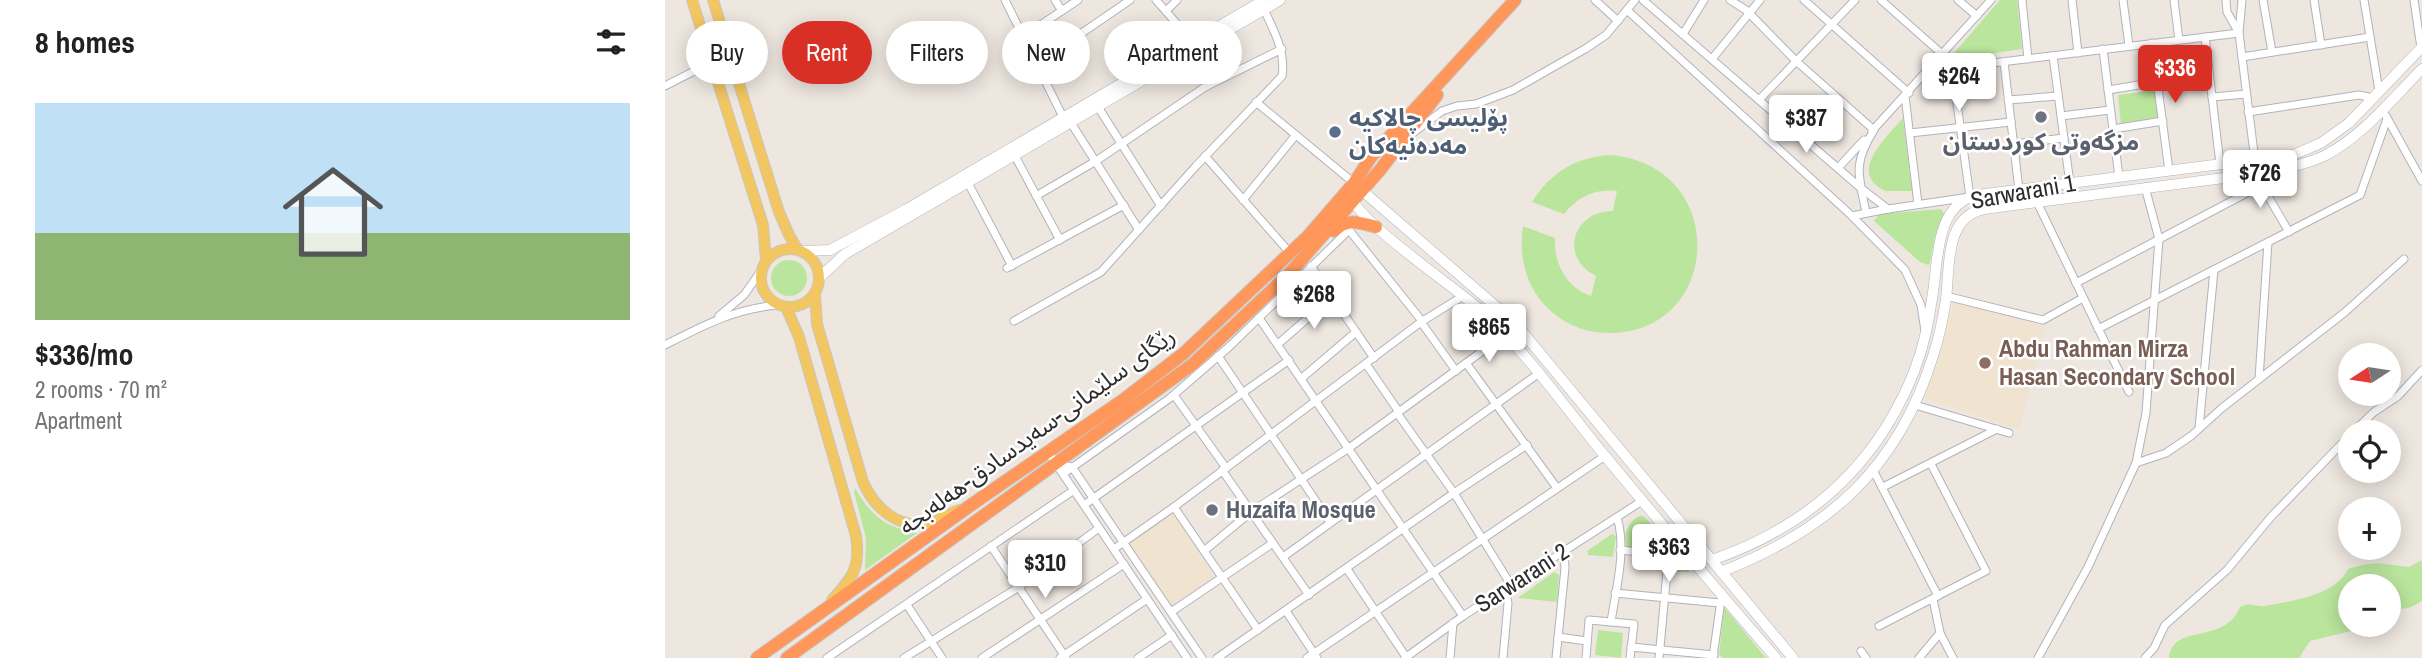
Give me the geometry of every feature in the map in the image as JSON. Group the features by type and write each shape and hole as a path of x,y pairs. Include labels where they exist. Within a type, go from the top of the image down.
{"highway":[{"name":"رێگای سلێمانی-سەیدسادق-هەلەبجە","path":"757,658 1184,353 1300,262 1322,219 1355,184 1365,163 1515,0"},
{"path":"1355,184 1398,144 1434,98 1521,0"},
{"name":"رێگای سلێمانی-سەیدسادق-هەلەبجە","path":"787,658 1059,469 1193,364 1300,262 1353,202 1355,184"},
{"path":"1300,262 1311,255 1342,224 1356,221 1376,227"}],"main road":[{"path":"692,0 699,21"},
{"path":"713,0 779,212 789,235 800,250 814,262 819,278 815,293 817,324 869,495 885,513 909,524 928,523 971,505"},
{"path":"1232,21 1280,0"},
{"path":"819,278 845,254 909,212 1264,5"},
{"name":"Sarwarani 1","path":"1712,560 1766,538 1817,505 1856,467 1887,425 1908,385 1925,335 1942,233 1954,208 1970,197 2293,155 2321,143 2349,123 2422,48"},
{"path":"1721,572 1788,542 1840,506 1873,470 1915,405 1933,358 1947,296 1952,244 1958,227 1967,216 1984,209 2285,169 2324,155 2344,144 2385,114 2422,69"},
{"path":"719,84 763,225 762,288 766,295 782,306 799,337 858,547 855,571 823,612"},
{"path":"962,181 1015,156 1067,120 1098,107 1127,85"},
{"path":"2101,180 2102,193"},
{"path":"1355,184 1506,314 1793,658"},
{"path":"1353,202 1376,227 1506,334 1721,599 1776,658"},
{"path":"763,266 780,250 830,250 909,212"},
{"path":"782,306 803,304 815,293"},
{"path":"1552,391 1564,382"},
{"path":"1887,425 1899,432"}],"street":[{"path":"1005,0 1016,21"},
{"path":"1055,0 1062,11"},
{"path":"1047,21 1078,0"},
{"path":"1090,28 1130,0"},
{"path":"1156,0 1175,21"},
{"path":"1166,11 1177,0"},
{"path":"1595,0 1618,21"},
{"path":"1398,144 1448,109 1494,98 1534,79 1596,42 1635,0"},
{"path":"1643,0 1862,190 1888,209"},
{"path":"1683,34 1704,0"},
{"path":"1730,0 1748,13 1796,61 1874,130"},
{"path":"1712,59 1760,0"},
{"path":"1804,0 1907,94 1918,204"},
{"path":"1759,100 1855,0"},
{"path":"1881,0 1942,54"},
{"path":"1958,0 1977,16"},
{"path":"1838,168 1991,0"},
{"path":"2022,0 2028,59"},
{"path":"2072,0 2078,52"},
{"path":"2123,0 2129,46"},
{"path":"2174,0 2179,40"},
{"path":"2226,0 2227,12 2239,33"},
{"path":"2242,0 2239,33 2255,161"},
{"path":"2263,0 2271,52"},
{"path":"2313,0 2321,45"},
{"path":"2248,112 2359,95 2376,95 2364,0"},
{"path":"2414,0 2422,48"},
{"path":"1014,321 1095,275 1111,262 1205,156 1282,76 1282,49 1264,5"},
{"path":"1627,11 1852,216 1905,270 1921,305 1925,335"},
{"path":"1927,71 2239,33"},
{"path":"2205,37 2220,164"},
{"path":"2242,57 2370,37"},
{"path":"2152,43 2169,171"},
{"path":"1036,196 1096,161 1205,87 1282,49"},
{"path":"2103,50 2119,177"},
{"path":"2053,56 2070,184"},
{"path":"2004,62 2019,190"},
{"path":"1852,216 1970,197 1952,68"},
{"path":"665,86 686,75"},
{"path":"2108,90 2157,82"},
{"path":"1048,84 1067,120 1139,230"},
{"path":"2212,97 2245,94"},
{"path":"2008,100 2058,96"},
{"path":"1256,102 1355,184"},
{"path":"1098,107 1161,206"},
{"path":"2061,116 2111,110"},
{"path":"2385,114 2422,181"},
{"path":"2098,329 2360,195 2385,114"},
{"path":"2113,129 2163,121"},
{"path":"1910,133 2011,122"},
{"path":"1866,213 1858,173 1859,161 1863,147 1874,130"},
{"path":"1243,200 1295,136"},
{"path":"2014,144 2064,138"},
{"path":"1015,156 1060,240"},
{"path":"1205,156 1332,297 1374,358"},
{"path":"2255,174 2289,232"},
{"path":"962,181 1010,267 1124,205"},
{"path":"2076,283 2262,185"},
{"path":"2038,658 2088,567 2136,463 2146,413 2159,239 2145,187"},
{"path":"2037,202 2129,392"},
{"path":"1059,469 1072,467 1174,395 1259,318 1300,262 1349,230 1421,321 1456,371"},
{"path":"2259,379 2268,242"},
{"path":"2136,463 2166,453 2199,429 2344,313 2404,259"},
{"path":"715,319 744,295 763,266"},
{"path":"2199,429 2214,270"},
{"path":"1114,549 1421,321 1463,296"},
{"path":"1947,296 2043,320 2083,298"},
{"path":"1278,344 1332,297"},
{"path":"665,345 715,319 753,308 782,306"},
{"path":"1259,318 1318,400 1463,616"},
{"path":"1302,379 1356,332"},
{"path":"1204,551 1251,512 1349,447 1506,334"},
{"path":"1219,356 1330,522"},
{"path":"1084,505 1289,360"},
{"path":"1467,363 1557,488"},
{"path":"1366,364 1454,493 1508,587 1503,658"},
{"path":"2366,420 2398,396 2422,370"},
{"path":"1283,556 1538,374"},
{"path":"1174,395 1309,595"},
{"path":"1915,405 2009,433"},
{"path":"1883,487 1997,429"},
{"path":"1217,658 1527,445"},
{"path":"2145,658 2154,648 2165,625 2227,570 2270,518 2338,448"},
{"path":"1048,452 1187,658"},
{"path":"1286,611 1313,656 1605,456"},
{"path":"1879,626 1986,571 1931,464"},
{"path":"1072,467 1202,658"},
{"path":"1873,470 1935,598 1940,634 1953,658"},
{"path":"827,658 1074,490"},
{"name":"Sarwarani 2","path":"1406,658 1463,616 1642,501"},
{"path":"1174,507 1258,630"},
{"path":"1611,622 1620,550 1621,528 1617,517"},
{"path":"904,658 1019,587 1099,527"},
{"path":"1171,612 1273,543"},
{"path":"991,546 1063,657 1147,599"},
{"path":"1620,550 1660,554 1668,561 1659,654"},
{"path":"1556,658 1565,568 1564,551"},
{"path":"982,658 1123,564"},
{"path":"1347,569 1406,658"},
{"path":"1615,593 1721,599 1714,657 1659,654 1632,647"},
{"path":"907,605 942,658"},
{"path":"1586,658 1589,620 1634,624 1630,658"},
{"path":"1450,658 1453,623"},
{"path":"1919,658 1940,634"},
{"path":"1138,658 1172,635"},
{"path":"1558,637 1587,641"},
{"path":"1228,650 1233,658"}],"shaded area":[{"name":"Abdu Rahman Mirza Hasan Secondary School","path":"1955,299 2045,327 2019,429 1924,398"},
{"path":"1173,512 1216,579 1166,612 1123,545"}],"green space":[{"path":"2000,0 2017,0 2022,49 1948,60"},
{"path":"2155,90 2160,120 2121,125 2118,95"},
{"path":"1903,118 1912,191 1886,191 1875,183 1870,175 1870,165 1880,145"},
{"path":"1611,155 1649,166 1677,187 1692,215 1697,247 1692,278 1676,305 1649,325 1605,333 1574,326 1544,304 1526,274 1522,238 1523,226 1555,238 1557,257 1563,273 1575,287 1591,296 1596,276 1584,268 1577,258 1575,237 1588,219 1599,213 1613,211 1617,191 1587,195 1564,214 1532,202 1547,182 1565,168 1587,159"},
{"path":"1941,209 1945,215 1935,236 1928,265 1920,262 1874,221 1879,214"},
{"path":"789,260 802,265 807,278 802,291 789,296 776,291 771,278 776,265"},
{"path":"855,488 867,506 882,520 917,533 865,570 866,538"},
{"path":"1641,515 1687,566 1689,572 1677,572 1674,558 1662,550 1627,547 1628,528"},
{"path":"1612,534 1616,536 1613,557 1588,555 1587,551"},
{"path":"2422,560 2422,601 2402,609 2401,574 2345,574 2348,569 2366,564 2409,567"},
{"path":"1554,572 1559,575 1557,602 1518,598"},
{"path":"2338,581 2338,634 2310,641 2299,658 2169,658 2173,647 2180,640 2223,626 2233,619 2240,607 2266,606 2300,599"},
{"path":"1724,607 1766,658 1723,658 1719,655"},
{"path":"1598,630 1623,633 1621,658 1595,655"}],"place":[{"name":"مزگەوتی کوردستان","path":"2041,117"},
{"name":"پۆلیسی چالاکیە مەدەنیەکان","path":"1335,132"},
{"name":"Abdu Rahman Mirza Hasan Secondary School","path":"1985,363"},
{"name":"Huzaifa Mosque","path":"1212,510"}]}
